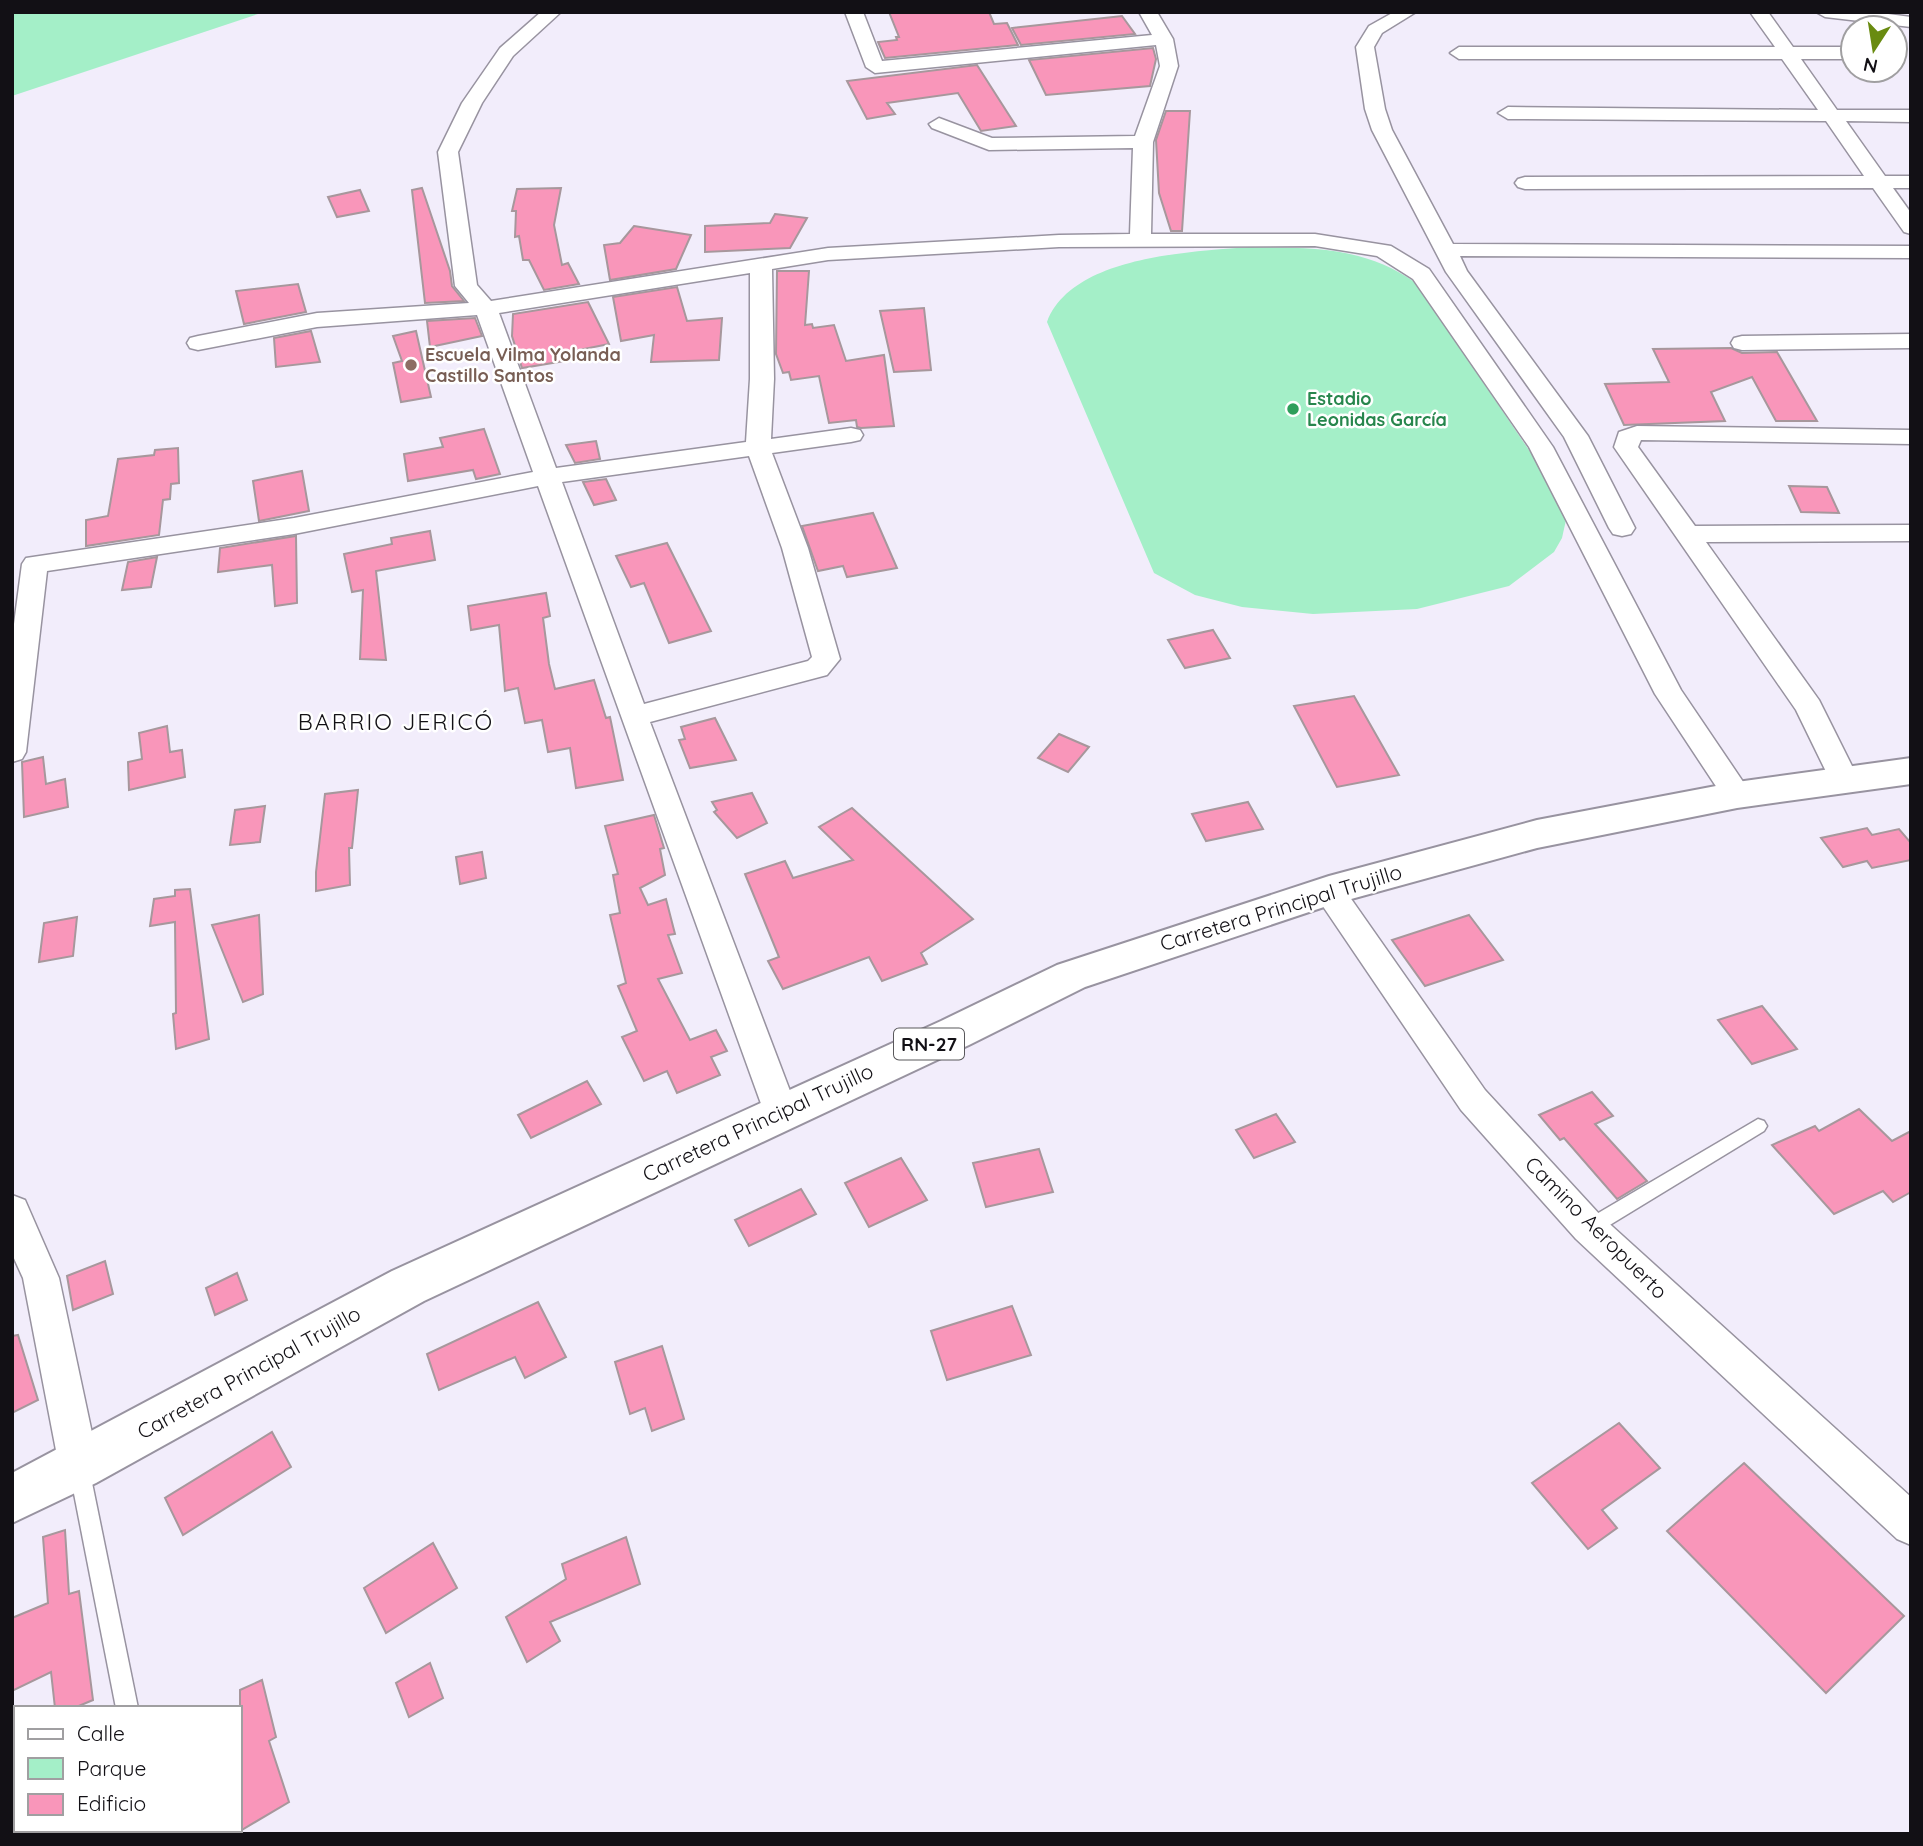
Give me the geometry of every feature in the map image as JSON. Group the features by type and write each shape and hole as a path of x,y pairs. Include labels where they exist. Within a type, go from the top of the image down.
{"main road":[{"name":"Carretera Principal Trujillo","path":"12,1499 79,1466 408,1286 955,1033 1071,976 1329,891 1537,834 1737,795 1911,771"}],"street":[{"path":"552,12 506,52 472,103 448,152 466,286 486,308 781,1112"},
{"path":"854,12 874,67 1164,39"},
{"path":"1140,242 1143,142 1169,65 1164,39 1148,12"},
{"path":"1407,12 1375,30 1365,47 1382,130 1458,272 1576,436 1622,528"},
{"path":"1759,12 1911,228"},
{"path":"1825,12 1911,22"},
{"path":"1458,53 1839,53"},
{"path":"1508,113 1911,116"},
{"path":"939,124 989,144 1143,142"},
{"path":"1525,183 1911,182"},
{"path":"198,343 317,320 486,308 828,254 977,244 1315,240 1383,251 1421,274 1541,447 1669,694 1737,795"},
{"path":"1446,250 1911,252"},
{"path":"634,716 817,668 826,659 795,548 758,447 762,379 761,263"},
{"path":"1742,343 1911,341"},
{"path":"1844,780 1809,707 1626,447 1628,438 1637,433 1911,437"},
{"path":"12,752 35,564 294,526 546,477 851,435"},
{"path":"1688,534 1911,533"},
{"name":"Camino Aeropuerto","path":"1329,891 1473,1100 1589,1228 1911,1525"},
{"path":"12,1211 41,1278 79,1466"}],"lane":[{"path":"1589,1228 1758,1126"},
{"path":"79,1466 127,1706"}],"green space":[{"path":"12,12 264,12 12,96"},
{"name":"Estadio Leonidas García","path":"1249,247 1315,249 1357,256 1377,262 1416,283 1560,496 1566,520 1562,538 1554,552 1509,586 1417,609 1313,614 1242,607 1195,595 1154,573 1047,322 1060,300 1081,283 1106,271 1165,256"}],"building":[{"path":"889,12 989,12 994,24 1007,23 1018,45 885,58 878,42 897,40 896,37 899,37"},
{"path":"1122,16 1135,34 1021,45 1012,28"},
{"path":"1153,48 1156,59 1150,86 1046,95 1029,60"},
{"path":"977,65 1016,126 981,131 958,93 887,103 895,114 867,119 847,81"},
{"path":"1166,111 1190,111 1182,231 1171,231 1159,193 1156,140"},
{"path":"422,188 450,271 452,286 464,301 425,303 412,190"},
{"path":"561,188 554,225 562,265 568,263 579,284 544,290 529,260 523,260 519,236 515,237 516,211 512,211 517,189"},
{"path":"360,190 369,211 337,217 328,197"},
{"path":"775,214 807,218 790,248 705,252 705,226 770,223"},
{"path":"634,226 691,235 676,269 610,280 604,245 620,243"},
{"path":"777,271 809,271 805,325 812,324 813,328 834,325 846,361 884,355 894,426 861,428 857,427 856,420 829,423 819,376 791,380 789,372 783,373 776,354"},
{"path":"298,284 306,312 244,324 236,291"},
{"path":"677,287 687,321 722,318 719,360 651,362 654,335 621,341 613,297"},
{"path":"588,302 609,344 574,351 577,359 522,368 512,336 513,314"},
{"path":"924,308 931,370 894,372 880,311"},
{"path":"475,318 482,336 430,347 427,321"},
{"path":"311,331 320,362 276,367 274,338"},
{"path":"416,331 431,397 401,402 393,363 402,361 393,336"},
{"path":"1731,348 1742,353 1777,352 1817,421 1776,421 1752,377 1711,392 1725,421 1624,425 1605,384 1669,382 1653,349"},
{"path":"484,429 500,474 476,479 473,470 408,481 404,454 443,447 440,438"},
{"path":"596,441 600,459 575,463 566,445"},
{"path":"178,448 179,483 171,484 170,499 163,500 159,535 86,546 86,520 108,516 118,459 154,455 155,450"},
{"path":"302,471 309,511 259,521 253,481"},
{"path":"606,479 616,500 594,505 583,482"},
{"path":"1789,486 1827,487 1839,513 1801,512"},
{"path":"873,513 897,568 847,577 843,566 818,571 802,526"},
{"path":"430,531 435,560 376,571 386,660 360,659 363,590 352,592 344,554 392,544 391,538"},
{"path":"296,536 297,603 275,606 272,565 218,572 220,548"},
{"path":"667,543 711,631 669,643 644,583 631,587 616,556"},
{"path":"157,557 151,587 122,590 128,562"},
{"path":"546,593 550,616 543,618 555,689 594,680 606,718 610,717 623,780 576,788 570,748 548,752 542,720 525,723 518,688 505,691 499,625 471,630 468,606"},
{"path":"1213,630 1230,658 1185,668 1168,640"},
{"path":"1354,696 1399,775 1337,787 1294,706"},
{"path":"715,718 736,760 690,768 679,740 685,739 681,727"},
{"path":"167,726 170,752 182,750 185,777 129,790 128,762 142,759 139,733"},
{"path":"1059,734 1089,747 1068,772 1038,758"},
{"path":"43,757 46,784 65,779 68,807 24,817 22,762"},
{"path":"358,790 352,848 349,848 350,885 316,891 325,794"},
{"path":"752,793 767,823 737,838 714,812 717,810 712,802"},
{"path":"1248,802 1263,829 1206,841 1192,814"},
{"path":"265,806 260,842 230,845 235,810"},
{"path":"852,808 973,919 921,953 927,964 882,981 869,957 783,989 768,961 779,957 745,874 785,861 793,878 853,860 819,827"},
{"path":"654,815 664,848 660,849 665,875 640,888 648,905 666,899 675,934 668,935 682,973 658,979 690,1040 716,1030 727,1051 711,1057 720,1075 677,1093 667,1071 644,1081 622,1037 637,1031 618,986 626,983 610,915 620,913 613,875 618,874 605,826"},
{"path":"1867,828 1872,835 1899,829 1911,843 1911,860 1872,868 1867,861 1843,867 1821,838"},
{"path":"482,852 486,878 460,884 456,857"},
{"path":"190,889 209,1039 176,1049 173,1014 176,1013 175,922 150,926 154,899 175,896 175,890"},
{"path":"259,915 263,994 243,1002 212,925"},
{"path":"1469,915 1503,960 1425,986 1392,940"},
{"path":"77,917 73,956 39,962 44,923"},
{"path":"1762,1006 1797,1049 1752,1064 1718,1020"},
{"path":"587,1081 601,1104 531,1138 518,1115"},
{"path":"1592,1092 1613,1116 1595,1124 1647,1181 1617,1199 1564,1138 1560,1140 1539,1115"},
{"path":"1859,1109 1892,1141 1911,1131 1911,1192 1893,1202 1883,1191 1834,1214 1772,1145 1815,1126 1819,1131"},
{"path":"1276,1114 1295,1142 1254,1158 1236,1130"},
{"path":"1039,1149 1053,1192 986,1207 973,1163"},
{"path":"901,1158 927,1200 869,1227 845,1183"},
{"path":"801,1189 816,1214 749,1246 735,1220"},
{"path":"105,1261 113,1294 73,1310 67,1276"},
{"path":"237,1273 247,1300 215,1315 206,1288"},
{"path":"538,1302 566,1357 525,1378 515,1357 439,1390 427,1354"},
{"path":"1012,1306 1031,1355 947,1380 931,1331"},
{"path":"18,1335 38,1400 12,1413 12,1336"},
{"path":"662,1346 684,1419 652,1431 645,1408 630,1414 615,1362"},
{"path":"1619,1423 1660,1468 1602,1510 1617,1528 1588,1549 1532,1483"},
{"path":"272,1432 291,1467 183,1535 165,1498"},
{"path":"1744,1463 1904,1616 1826,1693 1667,1531"},
{"path":"65,1530 69,1594 79,1591 93,1700 79,1706 55,1706 51,1672 12,1691 12,1618 48,1603 43,1537"},
{"path":"626,1537 640,1584 550,1622 560,1641 527,1662 506,1617 566,1579 562,1564"},
{"path":"433,1543 457,1588 386,1633 364,1588"},
{"path":"430,1663 443,1698 409,1717 396,1683"},
{"path":"262,1680 276,1737 269,1741 289,1802 242,1830 242,1706 240,1690"}],"place":[{"name":"Escuela Vilma Yolanda Castillo Santos","path":"411,365"},
{"name":"Estadio Leonidas García","path":"1293,409"}],"district":[{"name":"BARRIO JERICÓ","path":"396,722"}]}
